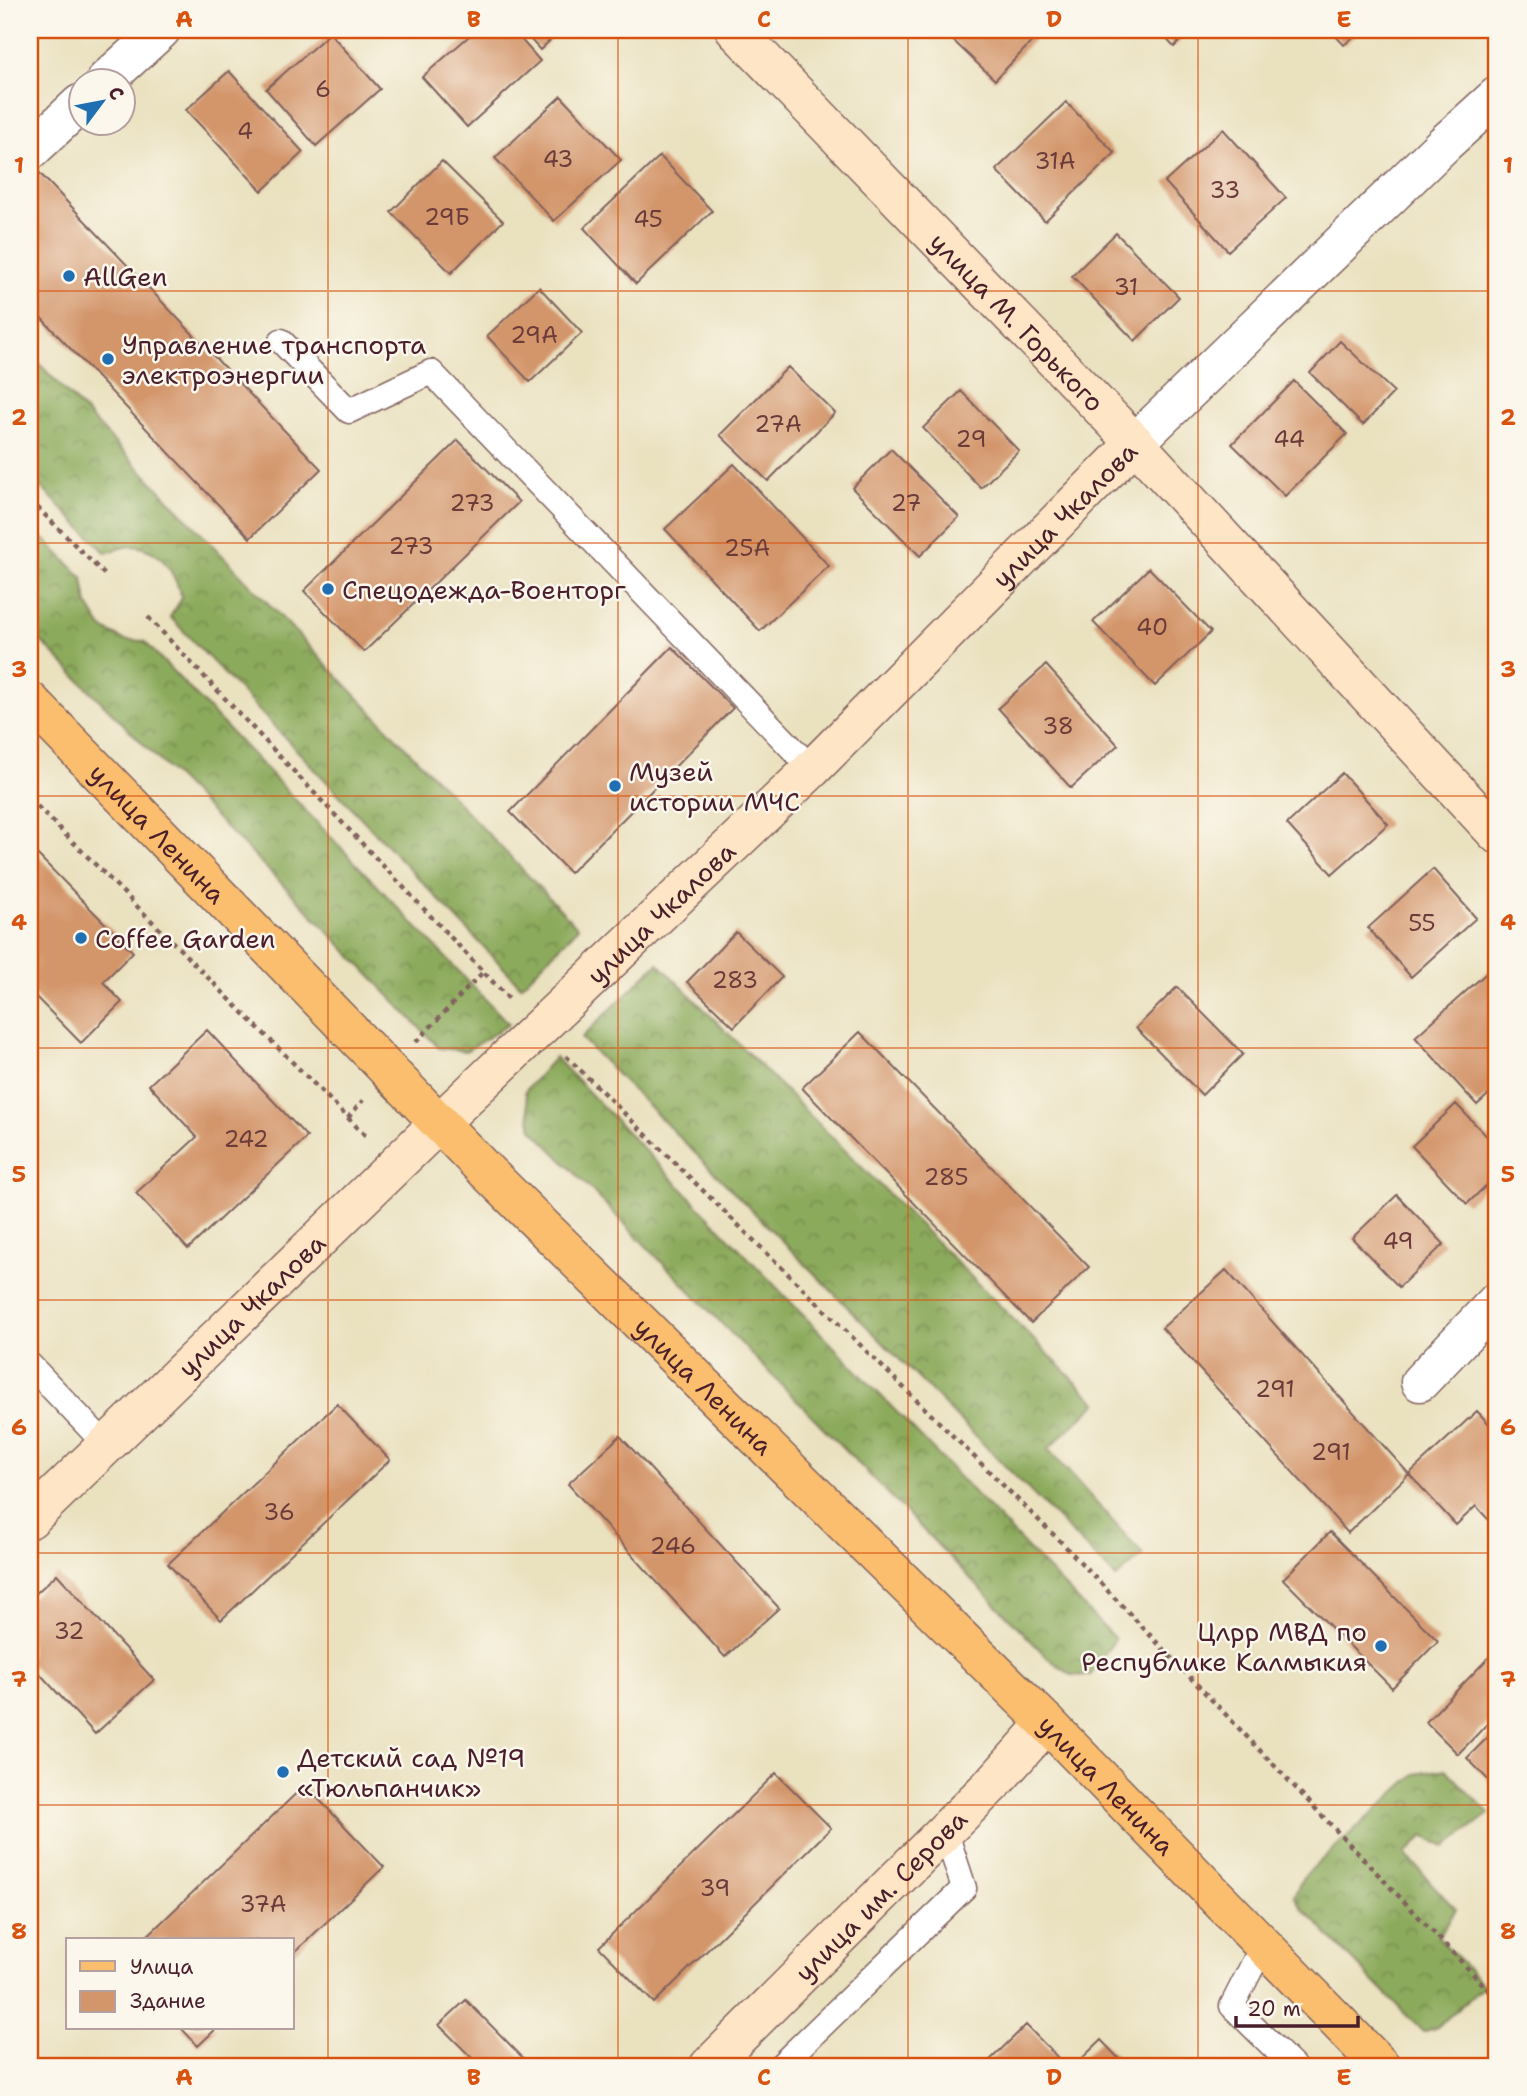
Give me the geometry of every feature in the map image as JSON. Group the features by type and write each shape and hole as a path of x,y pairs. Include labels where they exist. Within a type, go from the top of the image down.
{"main road":[{"name":"улица Ленина","path":"30,701 439,1123 1047,1723 1381,2066"}],"street":[{"path":"121,66 161,30"},
{"name":"улица М. Горького","path":"735,30 1135,443 1497,834"},
{"name":"улица Чкалова","path":"30,1519 439,1123 812,769 1135,443 1424,163 1497,96"},
{"path":"30,151 66,117"},
{"path":"1420,1382 1497,1301"},
{"name":"улица им. Серова","path":"709,2066 996,1780 1047,1723"}],"lane":[{"path":"281,341 349,411 431,372 812,769"},
{"path":"30,1365 106,1445"},
{"path":"780,2066 964,1888 945,1830"},
{"path":"1262,1945 1232,2006 1293,2066"}],"path":[{"path":"30,500 107,578"},
{"path":"148,617 482,972 1065,1546 1497,1999"},
{"path":"30,799 396,1167"},
{"path":"413,1045 482,972"},
{"path":"348,1118 364,1099"}],"green space":[{"path":"30,354 578,928 521,986 170,617 182,598 171,571 160,557 133,546 106,553 30,476"},
{"path":"30,525 83,578 87,604 102,628 124,640 144,641 509,1024 466,1051 439,1048 301,903 30,630"},
{"path":"658,963 1097,1403 1048,1449 1143,1555 1116,1578 581,1038"},
{"path":"555,1057 1115,1639 1090,1676 1071,1675 1048,1658 532,1129 525,1091"},
{"path":"1446,1769 1489,1814 1445,1847 1424,1836 1405,1854 1456,1910 1438,1937 1484,1986 1437,2027 1423,2032 1302,1908 1294,1896 1303,1877 1415,1774"}],"building":[{"path":"476,30 513,30 540,61 467,127 422,77"},
{"path":"522,30 561,30 540,50"},
{"path":"942,30 1043,30 995,80"},
{"path":"1158,30 1191,30 1174,47"},
{"path":"1330,30 1362,30 1344,45"},
{"path":"330,33 380,89 316,146 266,89"},
{"path":"229,71 303,152 262,191 186,110"},
{"path":"561,96 621,160 554,221 495,158"},
{"path":"1066,102 1115,153 1045,221 996,170"},
{"path":"1223,129 1286,198 1228,251 1165,182"},
{"path":"660,156 712,211 636,284 584,228"},
{"path":"442,161 503,221 451,273 391,212"},
{"path":"30,163 321,469 250,538 30,306"},
{"path":"1116,233 1179,297 1135,341 1072,276"},
{"path":"539,287 582,333 530,382 487,336"},
{"path":"1340,341 1394,392 1363,425 1310,373"},
{"path":"788,367 835,413 768,481 720,435"},
{"path":"1294,381 1347,434 1285,496 1232,444"},
{"path":"961,391 1019,451 981,488 923,428"},
{"path":"458,440 519,502 364,652 304,591"},
{"path":"891,449 959,517 920,556 852,488"},
{"path":"734,464 829,566 760,631 665,529"},
{"path":"1149,568 1211,632 1155,686 1093,622"},
{"path":"672,647 733,708 570,873 510,812"},
{"path":"1046,665 1118,745 1071,788 998,708"},
{"path":"1342,773 1388,824 1332,874 1287,824"},
{"path":"30,847 133,952 103,982 122,1002 81,1043 30,991"},
{"path":"1433,869 1476,918 1411,977 1368,928"},
{"path":"736,932 782,977 734,1027 687,982"},
{"path":"1492,968 1497,974 1497,1087 1477,1105 1415,1037"},
{"path":"1177,987 1243,1054 1202,1095 1136,1028"},
{"path":"207,1030 307,1137 188,1249 136,1193 197,1137 149,1085"},
{"path":"860,1032 1089,1267 1031,1323 802,1088"},
{"path":"1456,1104 1497,1147 1497,1175 1467,1204 1412,1146"},
{"path":"1397,1195 1444,1244 1399,1287 1352,1238"},
{"path":"1226,1270 1409,1474 1348,1533 1162,1328"},
{"path":"337,1404 390,1460 221,1620 168,1564"},
{"path":"1477,1411 1490,1425 1497,1418 1497,1529 1476,1506 1456,1525 1409,1474"},
{"path":"620,1436 779,1608 725,1657 568,1484"},
{"path":"1330,1532 1438,1641 1392,1688 1283,1579"},
{"path":"57,1574 154,1680 95,1734 30,1663 30,1599"},
{"path":"1497,1649 1497,1714 1458,1754 1426,1722"},
{"path":"1497,1728 1497,1789 1467,1758"},
{"path":"776,1773 831,1828 654,2003 599,1947"},
{"path":"305,1785 384,1867 294,1953 294,1938 145,1938"},
{"path":"466,2000 531,2066 480,2066 439,2025"},
{"path":"1026,2025 1066,2066 984,2066"},
{"path":"183,2030 215,2030 198,2046"},
{"path":"1101,2040 1126,2066 1074,2066"}],"place":[{"name":"AllGen","path":"69,276"},
{"name":"Управление транспорта электроэнергии","path":"108,359"},
{"name":"Спецодежда-Военторг","path":"328,589"},
{"name":"Музей истории МЧС","path":"615,786"},
{"name":"Coffee Garden","path":"81,938"},
{"name":"Цлрр МВД по Республике Калмыкия","path":"1381,1646"},
{"name":"Детский сад №19 «Тюльпанчик»","path":"283,1772"}]}
